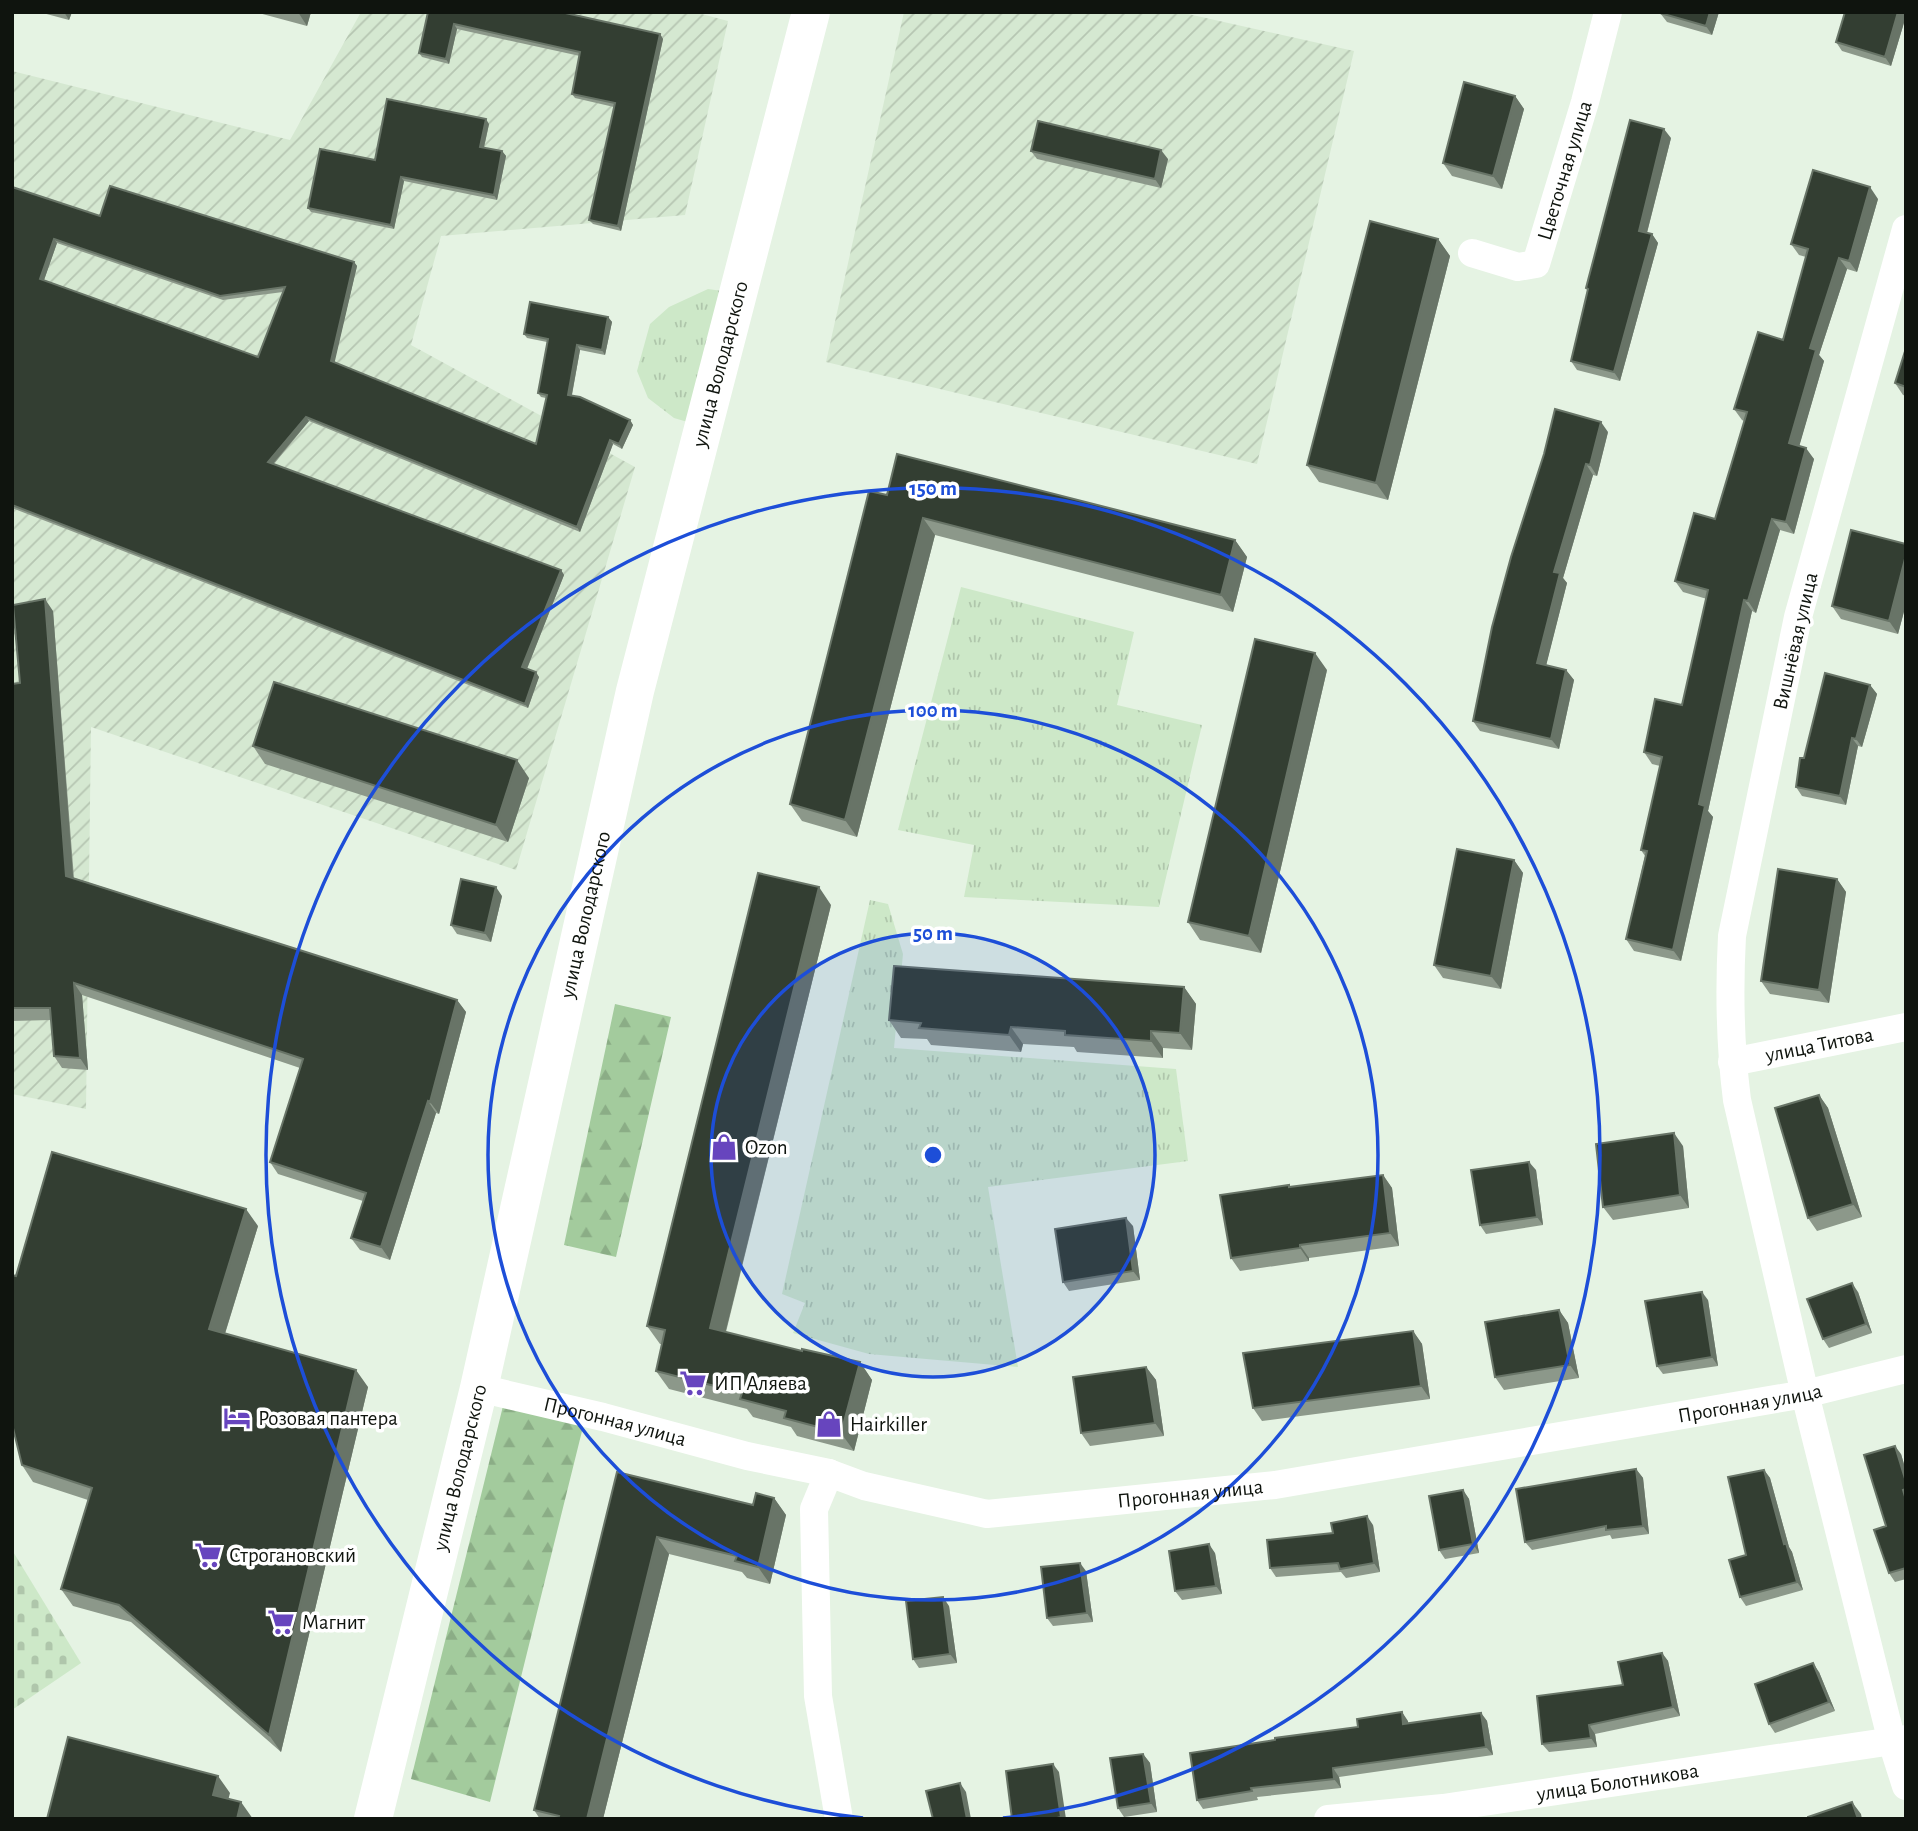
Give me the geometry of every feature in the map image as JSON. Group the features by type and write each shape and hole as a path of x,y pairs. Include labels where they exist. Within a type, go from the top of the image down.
{"main road":[{"name":"улица Володарского","path":"373,1819 479,1388 635,691 811,12"}],"street":[{"name":"Цветочная улица","path":"1472,253 1518,267 1536,264 1585,102 1608,12"},
{"name":"Вишнёвая улица","path":"1906,229 1796,630 1732,936 1729,988 1732,1062 1737,1100 1805,1394 1899,1741 1906,1786"},
{"name":"улица Титова","path":"1732,1062 1906,1027"},
{"name":"Прогонная улица","path":"479,1388 603,1417 747,1456 829,1473 864,1486 987,1514 1275,1485 1805,1394 1906,1369"},
{"path":"829,1473 814,1509 818,1696 839,1819"},
{"name":"улица Болотникова","path":"1328,1819 1443,1808 1899,1741"}],"shaded area":[{"path":"361,12 694,12 728,21 685,215 441,236 411,345 635,467 516,870 91,727 86,1109 12,1094 12,71 290,140"},
{"path":"904,12 1179,12 1354,51 1257,464 826,362"}],"green space":[{"path":"708,289 722,291 691,423 674,418 648,398 637,371 650,324 669,307"},
{"path":"961,587 1134,632 1117,705 1202,725 1159,907 964,897 974,845 898,830"},
{"path":"870,900 888,904 903,954 894,1048 1176,1069 1188,1161 988,1187 1018,1367 869,1354 793,1333 805,1303 782,1294"},
{"path":"615,1004 671,1017 616,1257 564,1245"},
{"path":"503,1406 584,1423 490,1802 411,1779"},
{"path":"12,1550 81,1663 12,1710"}],"building":[{"path":"428,12 561,12 660,34 618,226 589,220 615,103 572,94 580,52 454,24 446,59 419,53"},
{"path":"1661,12 1710,12 1706,26"},
{"path":"1845,12 1898,12 1885,57 1836,42"},
{"path":"1464,82 1515,96 1493,176 1443,163"},
{"path":"387,99 486,119 480,147 502,151 494,195 401,177 391,225 308,208 320,149 375,160"},
{"path":"1630,120 1664,129 1639,231 1652,234 1614,372 1571,361 1588,289 1586,288"},
{"path":"1038,121 1161,150 1155,179 1031,151"},
{"path":"1813,170 1870,187 1849,261 1839,258 1810,348 1816,350 1789,443 1806,448 1786,522 1772,519 1748,601 1744,600 1699,804 1705,806 1673,950 1626,939 1647,851 1641,850 1662,757 1644,752 1655,699 1682,705 1708,590 1675,581 1694,513 1715,519 1747,412 1734,409 1758,332 1783,340 1808,249 1791,244"},
{"path":"110,186 354,262 331,361 536,444 547,395 538,393 548,339 524,334 530,302 608,317 602,350 577,345 568,395 580,397 630,420 619,444 610,440 577,527 306,417 268,462 561,570 522,667 536,672 525,704 12,505 12,187 100,216","holes":["54,239 220,296 285,287 258,357 40,279"]},
{"path":"1370,221 1438,239 1376,483 1307,465"},
{"path":"1906,348 1906,387 1895,383"},
{"path":"1555,409 1601,422 1590,465 1586,464 1554,572 1560,573 1537,663 1566,670 1551,739 1473,721 1492,627"},
{"path":"897,454 1235,540 1221,595 923,518 845,820 790,804 869,491 887,495"},
{"path":"1851,530 1906,544 1906,555 1889,621 1832,606"},
{"path":"45,599 66,876 457,1000 430,1102 428,1101 381,1247 351,1238 366,1193 270,1162 303,1059 74,983 80,1058 54,1056 50,1008 12,1008 12,684 20,683 13,605"},
{"path":"1255,639 1315,653 1249,936 1188,922"},
{"path":"1825,673 1870,685 1856,739 1852,738 1840,796 1796,787 1800,758 1804,758"},
{"path":"274,682 517,760 496,825 253,746"},
{"path":"1457,849 1514,860 1491,976 1434,965"},
{"path":"1778,869 1837,879 1819,990 1761,981"},
{"path":"758,873 819,887 710,1328 860,1362 841,1433 784,1418 786,1411 740,1399 742,1393 656,1371 665,1330 647,1326"},
{"path":"461,879 496,887 485,933 451,925"},
{"path":"894,966 1184,987 1180,1033 1151,1031 1151,1041 1065,1035 1065,1031 1011,1027 1009,1035 919,1028 921,1023 889,1020"},
{"path":"1819,1095 1853,1204 1808,1218 1775,1108"},
{"path":"1674,1133 1680,1195 1603,1207 1596,1144"},
{"name":"Строгановский","path":"52,1152 246,1209 209,1329 356,1370 269,1735 119,1605 61,1589 92,1488 22,1465 12,1424 12,1275 16,1276"},
{"path":"1529,1162 1537,1217 1480,1225 1471,1170"},
{"path":"1383,1175 1390,1233 1300,1245 1300,1248 1231,1258 1220,1195"},
{"path":"1126,1218 1133,1271 1063,1282 1055,1229"},
{"path":"1852,1283 1866,1324 1823,1339 1807,1299"},
{"path":"1702,1292 1712,1357 1657,1366 1645,1301"},
{"path":"1559,1310 1570,1365 1495,1377 1485,1322"},
{"path":"1413,1331 1421,1386 1253,1408 1243,1353"},
{"path":"1146,1367 1155,1423 1081,1433 1073,1377"},
{"path":"1895,1446 1906,1482 1906,1489 1903,1490 1906,1500 1906,1568 1889,1573 1874,1530 1886,1526 1864,1455"},
{"path":"1636,1469 1643,1526 1606,1530 1606,1526 1525,1542 1516,1489"},
{"path":"1764,1470 1797,1582 1740,1597 1729,1560 1746,1555 1728,1477"},
{"path":"617,1472 753,1505 756,1493 774,1498 758,1567 735,1561 737,1556 657,1537 587,1819 558,1819 559,1816 534,1810"},
{"path":"1463,1490 1473,1544 1439,1550 1429,1496"},
{"path":"1367,1516 1374,1563 1340,1569 1338,1563 1270,1568 1267,1540 1333,1533 1331,1523"},
{"path":"1209,1544 1216,1586 1175,1591 1169,1551"},
{"path":"1080,1563 1087,1613 1047,1618 1041,1567"},
{"path":"943,1597 950,1654 913,1659 906,1601"},
{"path":"1662,1653 1673,1707 1589,1725 1591,1738 1542,1744 1537,1696 1623,1685 1618,1662"},
{"path":"1813,1663 1829,1702 1769,1724 1755,1684"},
{"path":"1402,1712 1403,1724 1481,1713 1486,1747 1333,1768 1334,1779 1251,1788 1252,1791 1197,1800 1190,1753 1358,1727 1357,1719"},
{"path":"68,1737 218,1776 213,1795 241,1802 237,1819 47,1819"},
{"path":"1143,1754 1151,1803 1118,1808 1110,1758"},
{"path":"1053,1764 1061,1817 1012,1819 1006,1771"},
{"path":"960,1783 967,1819 933,1819 926,1791"},
{"path":"1852,1802 1858,1819 1808,1819 1808,1817"}],"place":[{"name":"Ozon","path":"724,1147"},
{"name":"ИП Аляева","path":"693,1383"},
{"name":"Розовая пантера","path":"237,1418"},
{"name":"Hairkiller","path":"829,1424"},
{"name":"Строгановский","path":"208,1555"},
{"name":"Магнит","path":"281,1622"}]}
